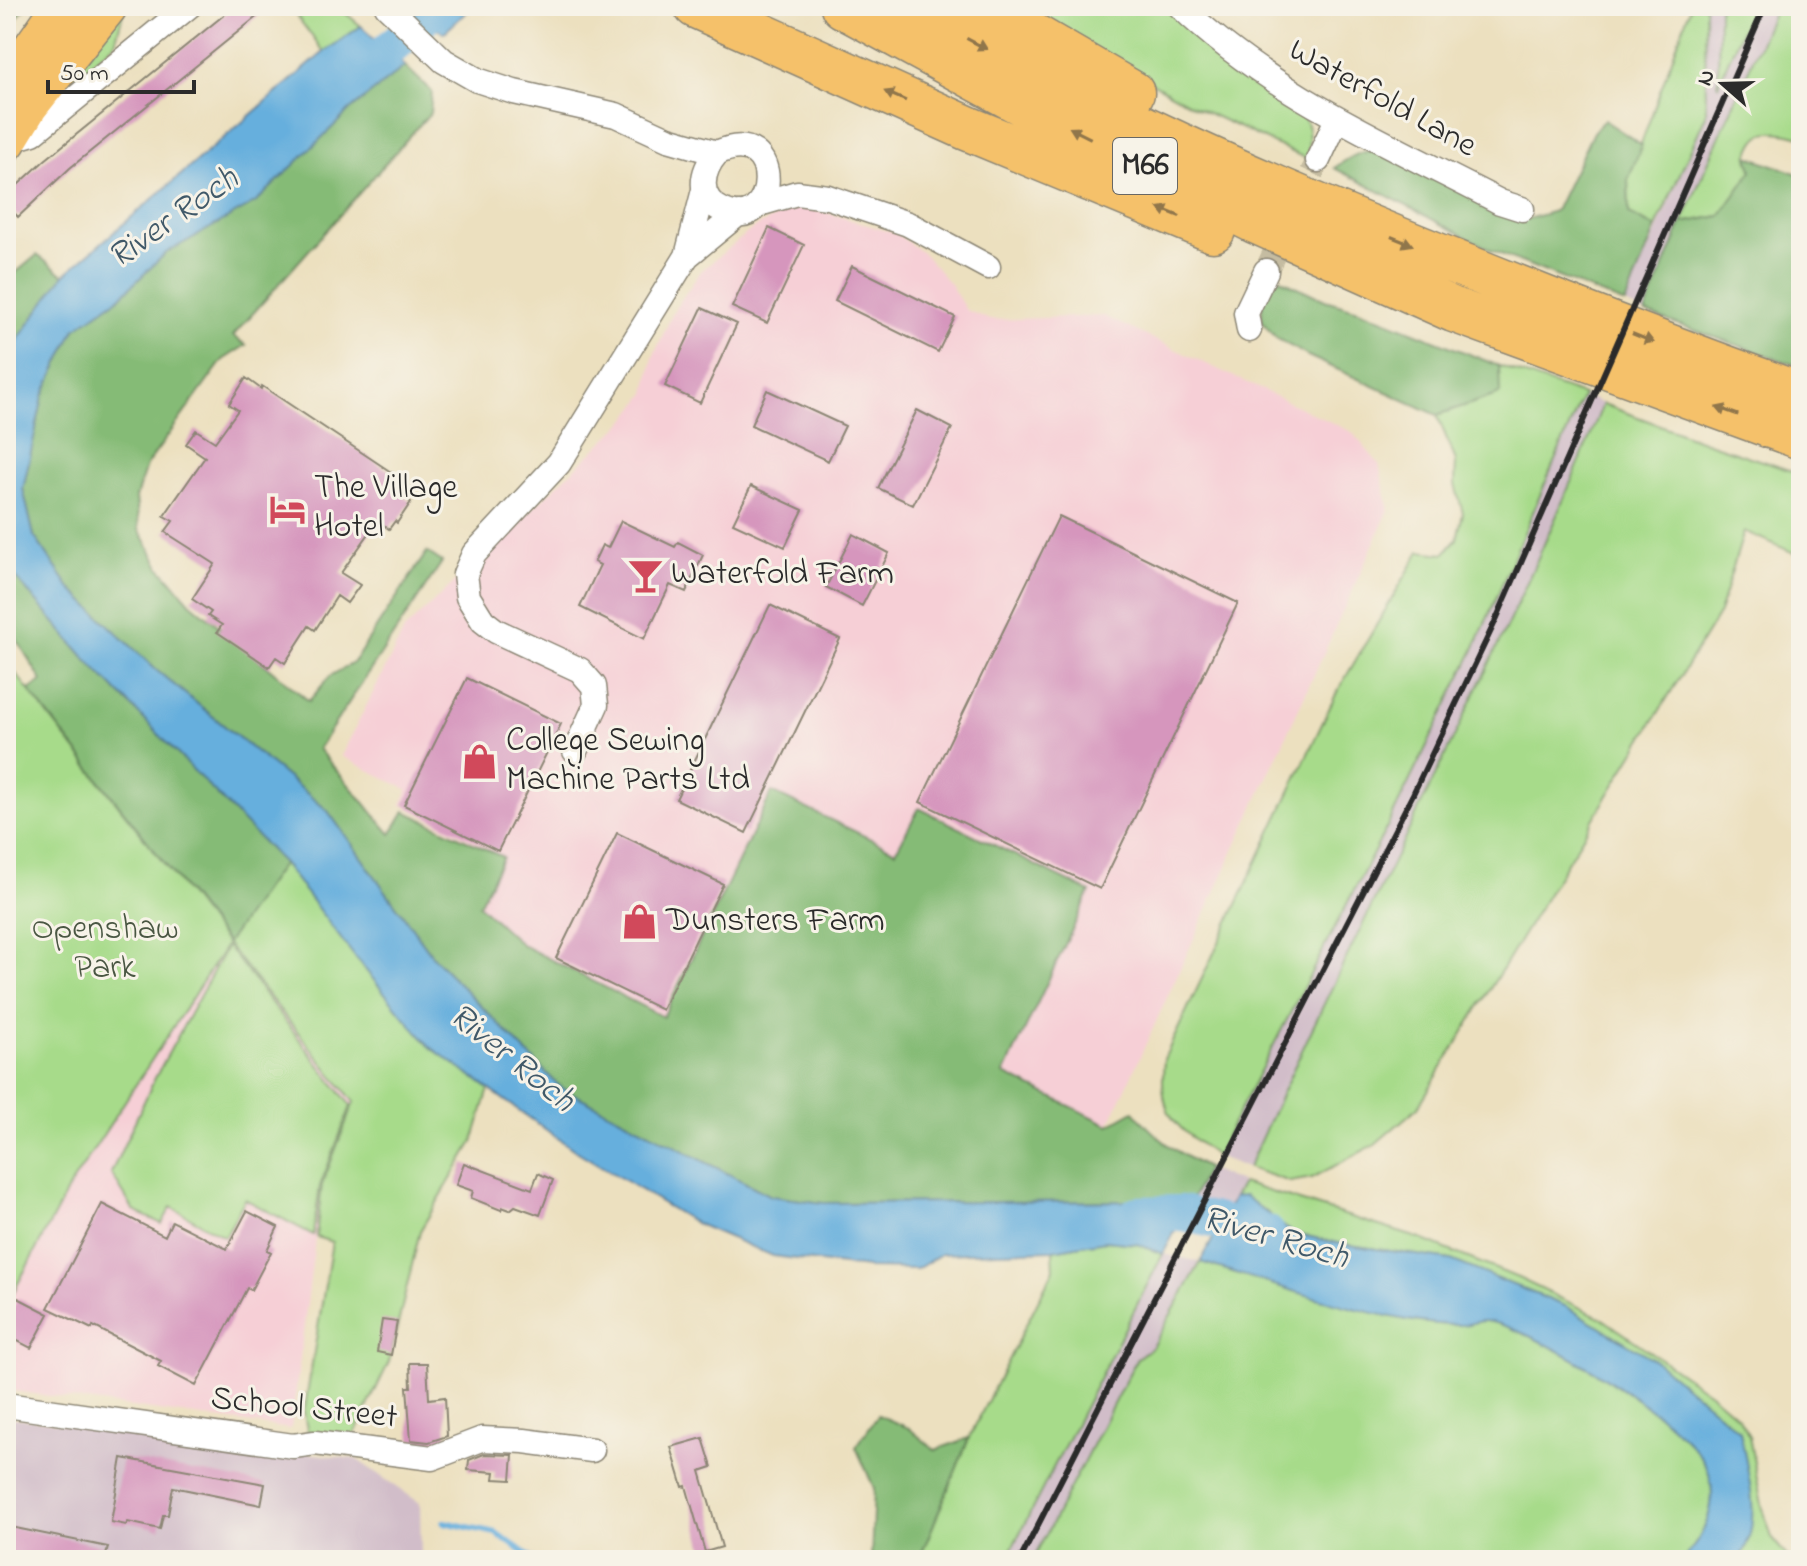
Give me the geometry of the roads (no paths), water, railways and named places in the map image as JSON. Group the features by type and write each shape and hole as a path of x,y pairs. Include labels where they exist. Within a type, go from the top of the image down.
{"highway":[{"path":"6,87 63,6"},
{"path":"6,141 28,105 107,6"},
{"name":"M66","path":"696,6 967,128 1310,270 1454,310"},
{"name":"M66","path":"843,6 1051,119 1255,221 1454,310 1801,437"},
{"name":"M66","path":"909,6 1023,69 1152,134 1329,212 1678,351 1801,395"},
{"name":"M66","path":"982,6 1329,212"}],"street":[{"path":"6,141 33,133 189,6"},
{"path":"387,6 444,61 477,80 514,92 616,115 668,139 717,153 739,148 753,152 761,160 828,197 908,224 988,267"},
{"name":"Waterfold Lane","path":"1180,6 1266,77 1337,119 1500,202 1522,209"},
{"path":"1318,160 1337,119"},
{"path":"668,139 688,163 717,208 749,209 797,193 828,197"},
{"path":"575,751 596,705 594,686 580,670 496,631 483,621 468,597 465,574 474,554 559,463 687,256 707,165 717,153"},
{"path":"687,256 767,192 769,181 761,160"},
{"path":"1249,330 1246,313 1266,271"},
{"name":"School Street","path":"6,1405 293,1446 315,1443 432,1458 482,1439 592,1450"}],"water":[{"path":"412,6 473,6 444,33"},
{"path":"361,26 405,66 350,110 256,202 166,253 119,298 75,329 43,396 23,489 34,536 70,588 156,670 327,810 434,958 560,1087 771,1196 823,1203 1191,1201 1163,1254 1137,1244 1105,1241 1053,1250 941,1254 917,1269 867,1268 773,1256 695,1223 573,1149 429,1046 358,961 283,863 87,660 6,566 6,369 19,338 64,275 324,52"},
{"path":"1245,1196 1292,1233 1451,1260 1565,1306 1653,1359 1740,1431 1750,1480 1752,1514 1751,1531 1738,1560 1683,1560 1707,1522 1712,1500 1710,1477 1701,1457 1656,1413 1563,1353 1496,1323 1441,1324 1381,1315 1201,1262 1234,1197"}],"waterway":[{"name":"River Roch","path":"352,82 438,6"},
{"name":"River Roch","path":"1137,1214 1182,1213 1267,1233"},
{"path":"444,1522 496,1533 535,1560"}],"tunnel":[{"path":"1266,271 1318,160"}],"railway":[{"path":"1020,1560 1413,794 1495,622 1765,6"}],"place":[{"name":"The Village Hotel","path":"288,509"},
{"name":"Waterfold Farm","path":"645,575"},
{"name":"College Sewing Machine Parts Ltd","path":"480,762"},
{"name":"Dunsters Farm","path":"640,922"}],"park label":[{"name":"Openshaw Park","path":"105,950"}]}
